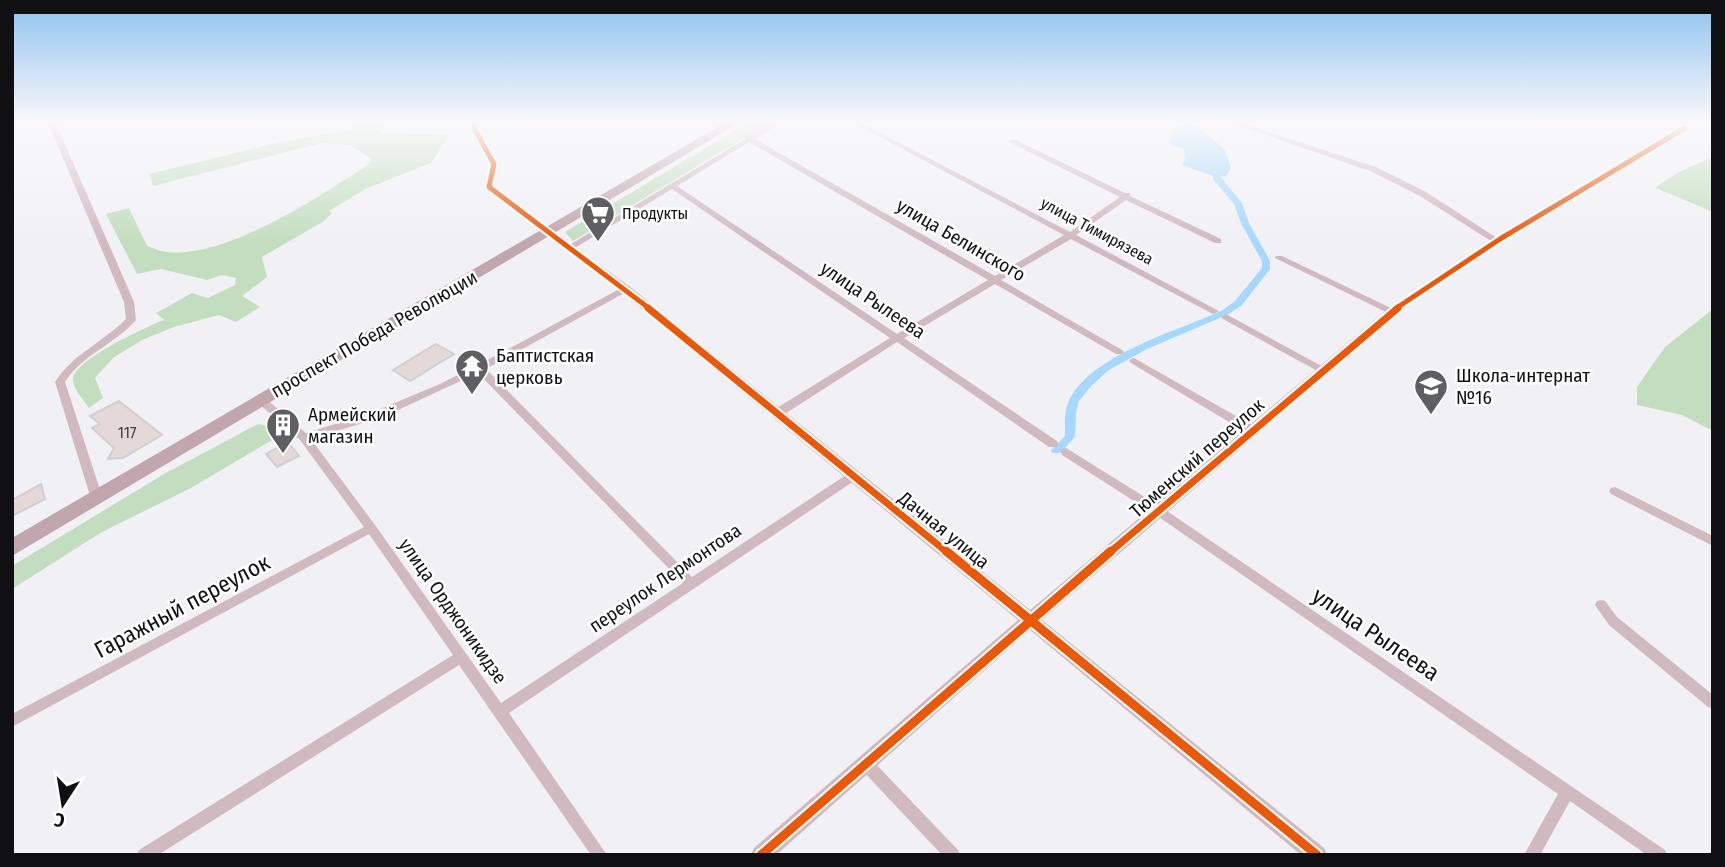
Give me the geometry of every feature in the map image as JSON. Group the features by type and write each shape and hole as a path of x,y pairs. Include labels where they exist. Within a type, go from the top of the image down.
{"main road":[{"name":"проспект Победа Революции","path":"12,548 668,161"}],"street":[{"path":"72,161 129,302 131,320 121,331 66,369 60,382 97,499"},
{"path":"493,161 489,187 549,232"},
{"path":"570,247 711,161"},
{"name":"улица Белинского","path":"789,161 1119,352"},
{"name":"улица Тимирязева","path":"932,161 1214,311"},
{"path":"1055,161 1218,241"},
{"path":"1350,161 1373,169 1423,194 1495,240"},
{"name":"Тюменский переулок","path":"761,855 865,762 1392,312 1446,271 1495,240 1632,161"},
{"name":"улица Рылеева","path":"673,186 1053,444"},
{"path":"776,414 1071,234 1127,195"},
{"name":"Дачная улица","path":"549,232 625,289 1317,855"},
{"path":"1279,258 1392,312"},
{"path":"304,437 379,414 479,368 625,289"},
{"path":"1226,317 1324,371"},
{"path":"1133,361 1253,431"},
{"path":"479,368 691,583"},
{"name":"улица Орджоникидзе","path":"261,400 304,437 371,527 462,656 591,852"},
{"name":"улица Рылеева","path":"1066,452 1160,512 1660,855"},
{"name":"переулок Лермонтова","path":"499,712 853,476"},
{"path":"1615,491 1713,541"},
{"name":"Гаражный переулок","path":"12,721 371,527"},
{"path":"1601,605 1613,621 1713,703"},
{"path":"144,855 462,656"},
{"path":"865,762 953,855"},
{"path":"1531,855 1567,792"}],"green space":[{"path":"200,161 249,161 153,186 149,174"},
{"path":"371,161 432,161 365,189 329,211 332,213 324,221 262,257 267,277 242,296 260,307 236,322 219,315 174,327 142,340 113,358 95,378 103,398 89,408 73,383 76,371 85,363 112,345 164,320 156,313 192,293 208,298 235,285 236,278 222,275 207,280 161,269 137,274 106,214 129,208 147,246 160,251 191,252 217,246 273,222"},
{"path":"683,161 705,161 573,241 565,232"},
{"path":"1713,161 1713,212 1656,188 1700,162"},
{"path":"1713,309 1713,431 1682,415 1637,405 1637,387 1665,347"},
{"path":"258,424 289,430 191,488 102,532 12,589 12,566 164,474"}],"water":[{"path":"1184,161 1229,161 1231,168 1226,176 1216,177 1182,165"}],"building":[{"path":"436,344 454,354 410,381 393,370"},
{"path":"119,401 162,435 123,458 108,459 114,448 92,428 100,424 90,416"},
{"name":"Армейский магазин","path":"288,442 299,456 277,467 266,454"},
{"path":"41,484 45,499 12,516 12,500"}],"waterway":[{"path":"1056,450 1070,437 1071,413 1075,400 1105,368 1124,356 1233,308 1266,269 1266,261 1245,223 1238,203 1216,177"}],"cycle path":[{"path":"493,161 489,187 625,289 1317,855"},
{"path":"761,855 1029,621 1392,312 1463,262 1630,161"}],"place":[{"name":"Продукты","path":"598,243"},
{"name":"Баптистская церковь","path":"472,396"},
{"name":"Школа-интернат №16","path":"1431,416"},
{"name":"Армейский магазин","path":"283,455"}]}
